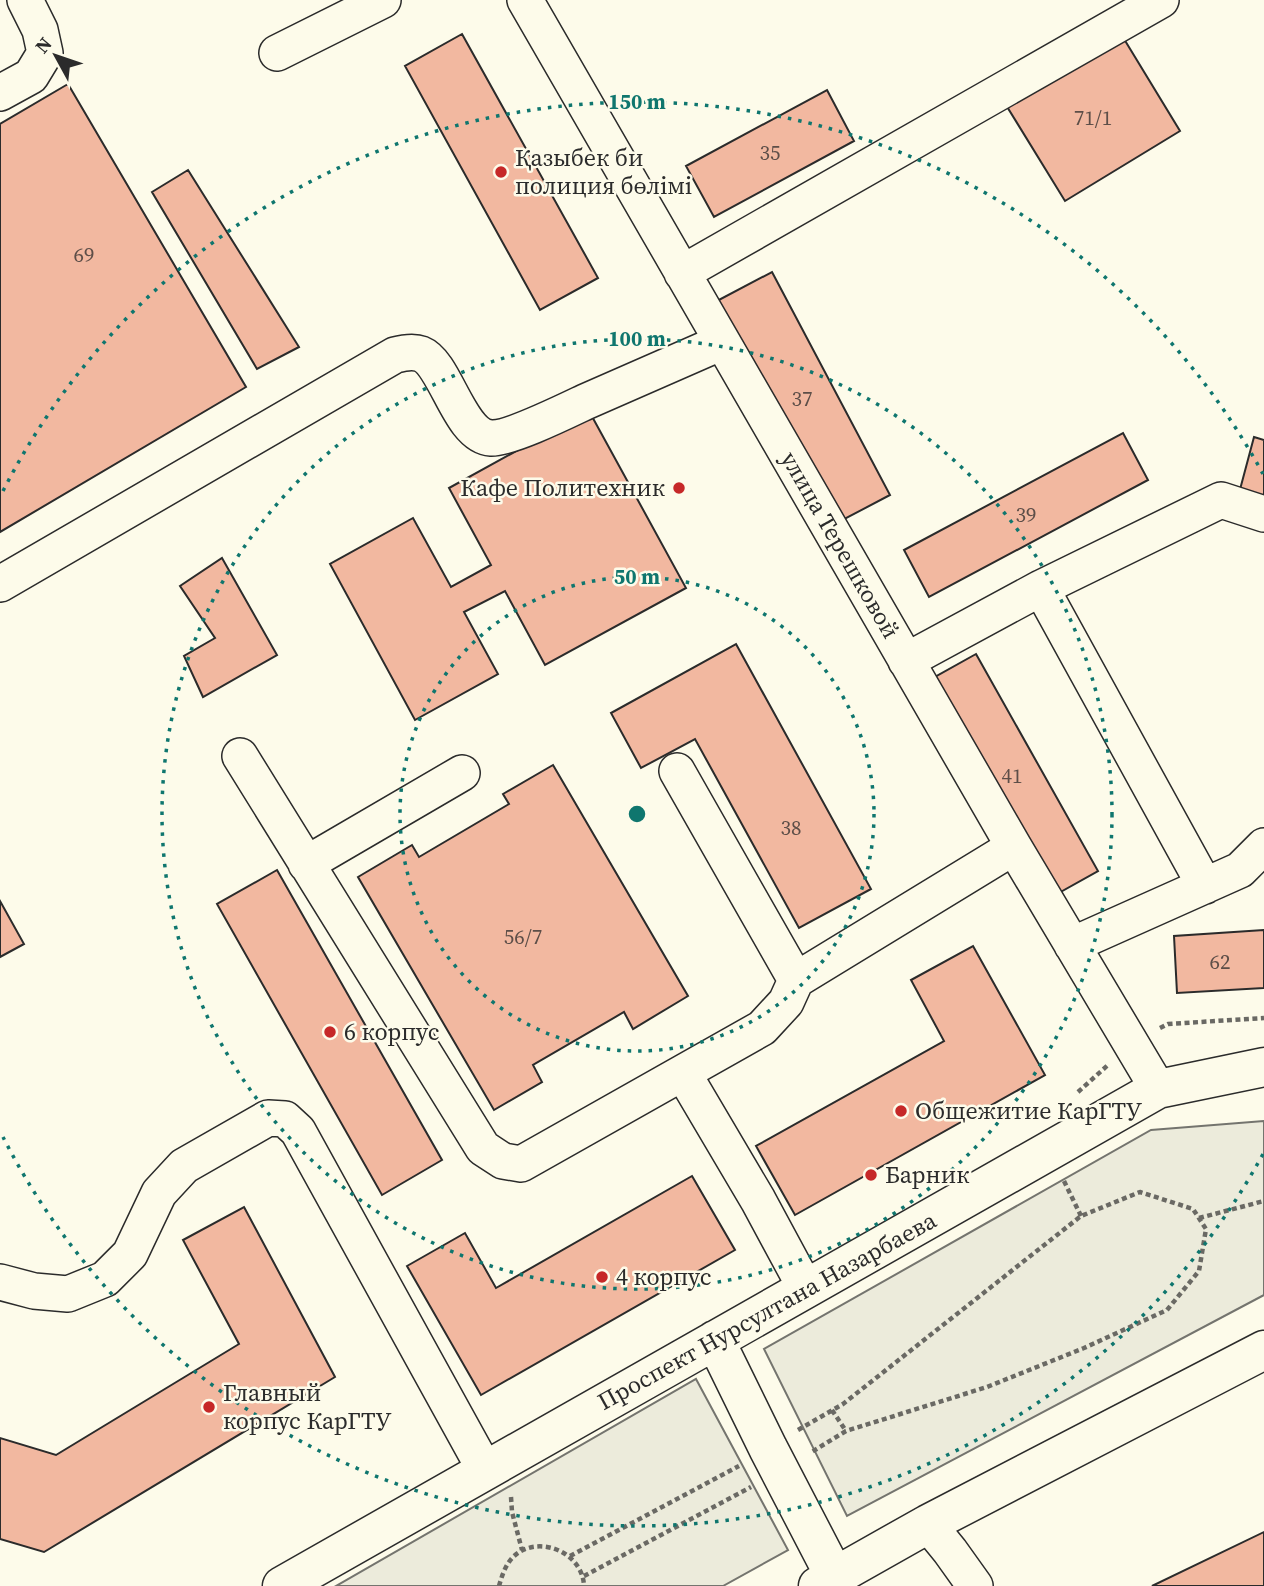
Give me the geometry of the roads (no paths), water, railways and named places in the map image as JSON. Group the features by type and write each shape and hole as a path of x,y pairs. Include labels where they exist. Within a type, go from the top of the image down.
{"main road":[{"name":"Проспект Нурсултана Назарбаева","path":"282,1586 1158,1089 1264,1067"},
{"path":"715,1340 774,1460 827,1581 928,1524 1264,1350"}],"street":[{"path":"0,93 31,76 45,53 40,30 25,0"},
{"path":"277,53 383,0"},
{"path":"682,273 1161,0"},
{"name":"улица Терешковой","path":"528,1 1014,847 1158,1089"},
{"path":"0,584 395,355 407,352 422,354 433,365 463,416 481,435 492,439 533,426 722,342"},
{"path":"906,660 1041,588 1221,500 1264,514"},
{"path":"1041,588 1205,886"},
{"path":"240,756 483,1147 503,1161 521,1164 762,1028 786,1002 796,979 1014,847"},
{"path":"677,771 796,979"},
{"path":"306,864 462,773"},
{"path":"1072,945 1240,870 1264,846"},
{"path":"683,1073 806,1289"},
{"path":"0,1282 34,1291 68,1294 105,1279 130,1254 159,1193 184,1166 268,1118 285,1119 298,1131 485,1471"},
{"path":"928,1524 975,1586"}],"place":[{"name":"Қазыбек би полиция бөлімі","path":"501,172"},
{"name":"Кафе Политехник","path":"679,488"},
{"name":"6 корпус","path":"330,1032"},
{"name":"Общежитие КарГТУ","path":"901,1111"},
{"name":"Барник","path":"871,1175"},
{"name":"4 корпус","path":"602,1277"},
{"name":"Главный корпус КарГТУ","path":"209,1407"}]}
